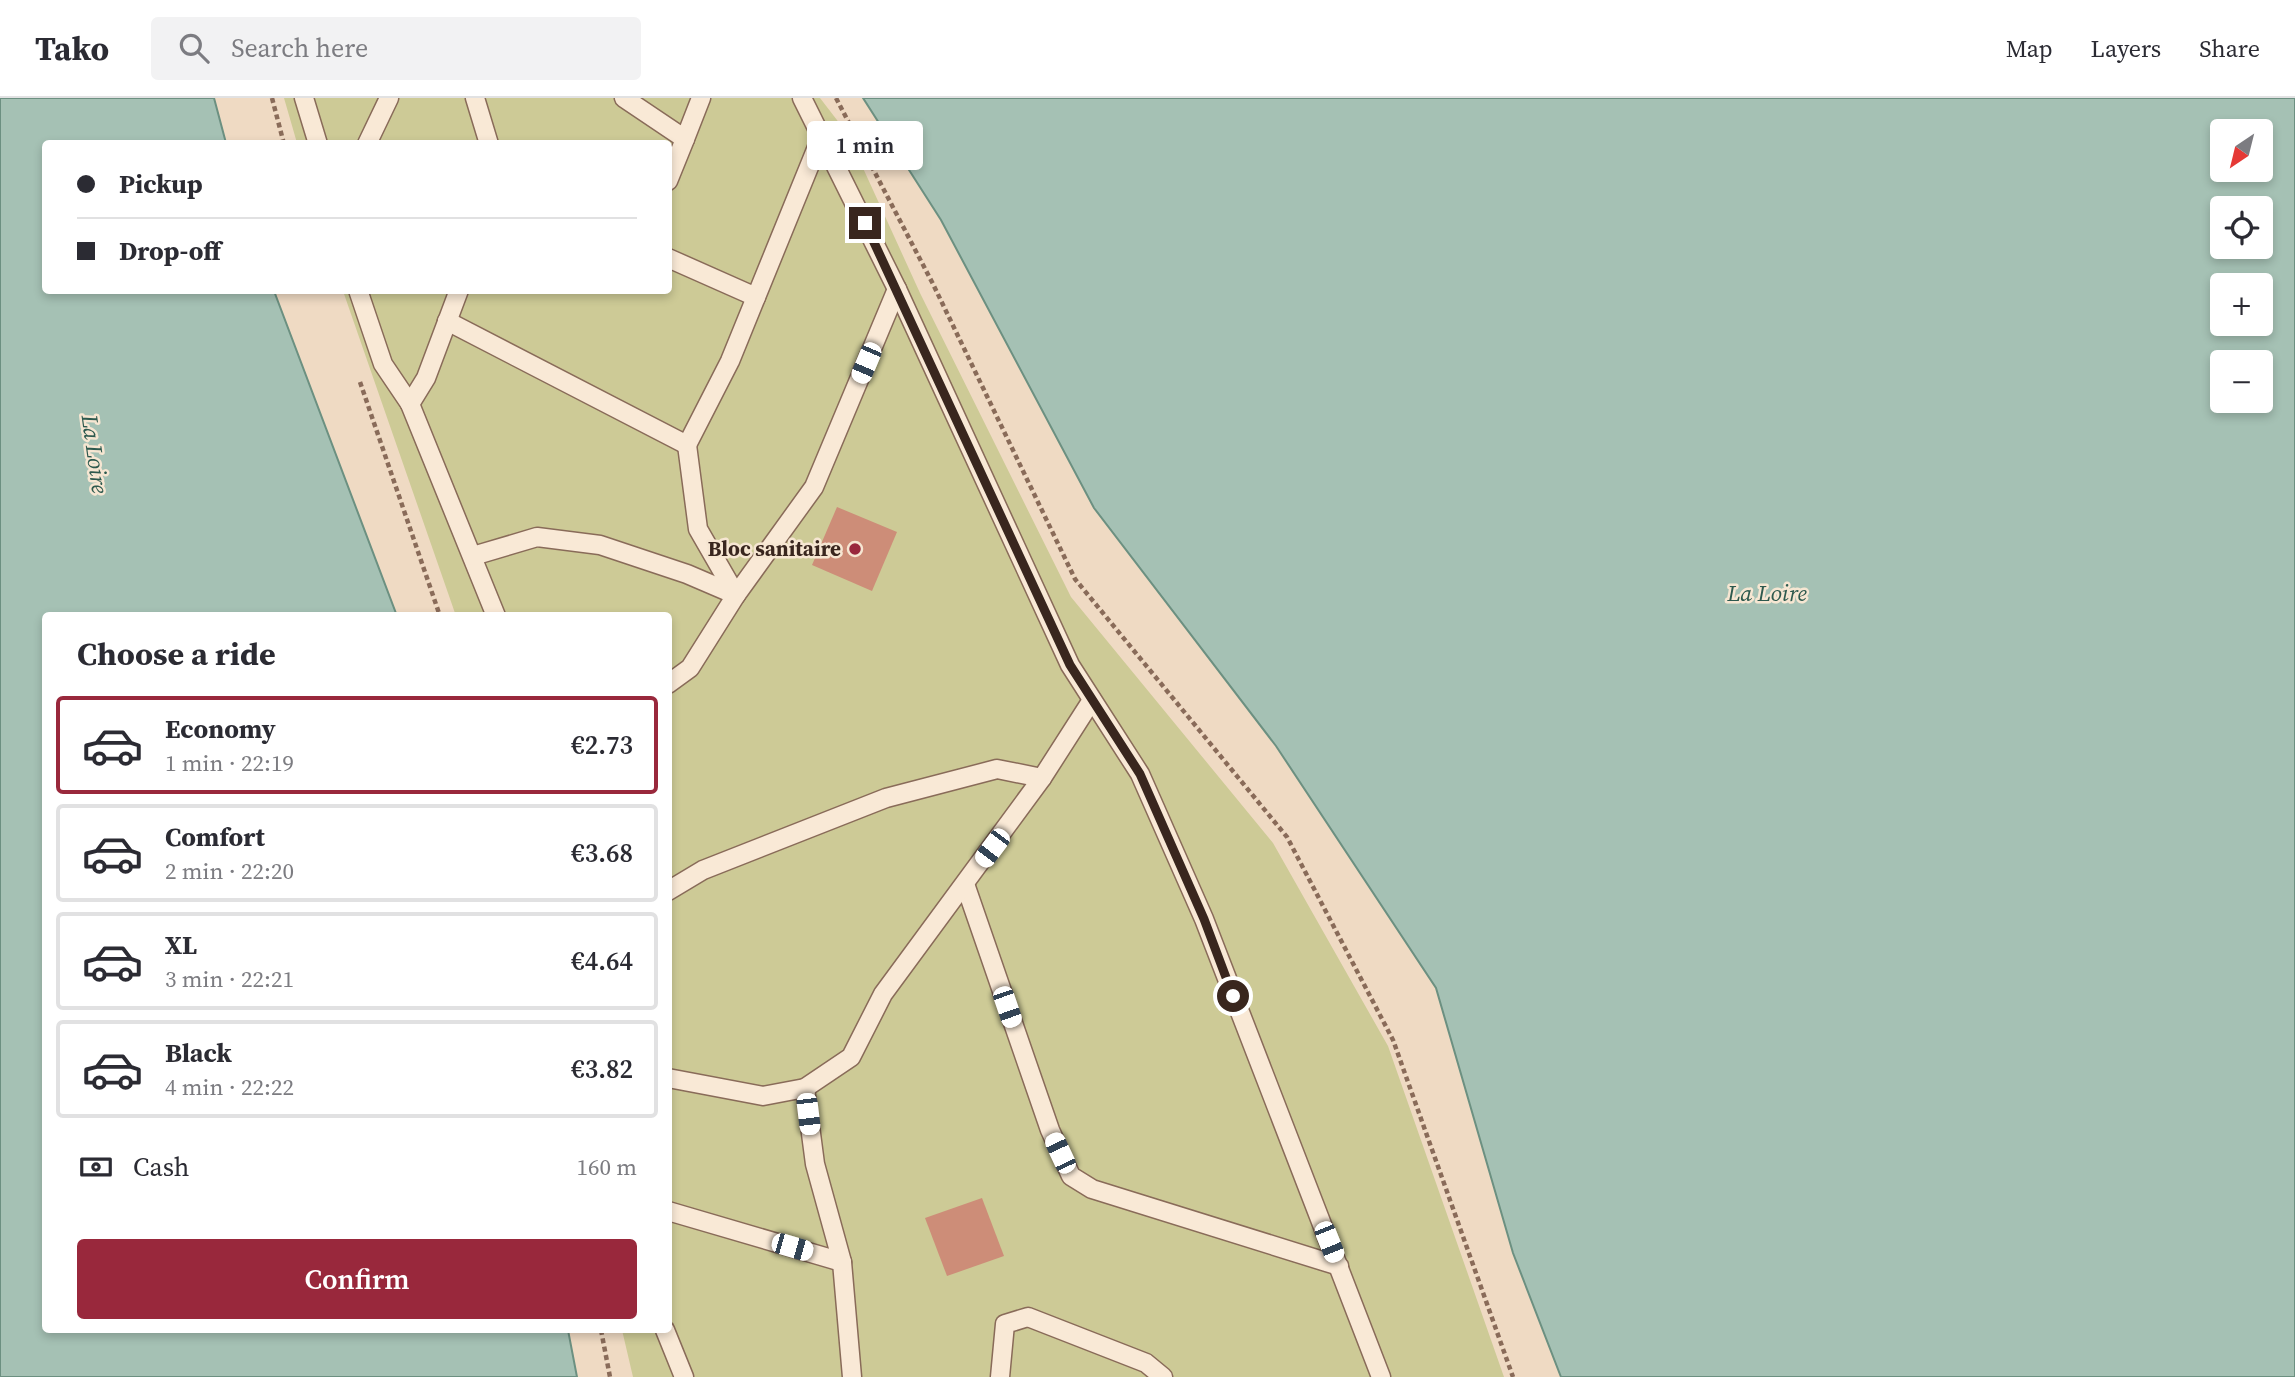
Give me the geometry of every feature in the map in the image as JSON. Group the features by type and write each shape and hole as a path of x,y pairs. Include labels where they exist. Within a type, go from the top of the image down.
{"lane":[{"path":"304,98 317,140"},
{"path":"369,140 388,98"},
{"path":"474,98 488,140"},
{"path":"625,98 685,139"},
{"path":"672,171 701,98"},
{"path":"802,98 897,289 1070,665 1140,774 1199,907 1381,1377"},
{"path":"736,595 698,529 687,445 730,361 822,135"},
{"path":"672,260 756,297"},
{"path":"672,681 690,668 736,595 814,487 897,289"},
{"path":"359,294 383,364 410,404 494,612"},
{"path":"410,404 426,378 457,294"},
{"path":"447,321 687,445"},
{"path":"473,556 537,537 600,545 687,574 736,595"},
{"path":"672,1079 763,1096 806,1088 851,1057 883,994 1042,778 1092,699"},
{"path":"672,889 703,870 886,798 997,769 1042,778"},
{"path":"965,884 1031,1080 1071,1176 1092,1189 1339,1266"},
{"path":"806,1088 814,1164 842,1262 852,1377"},
{"path":"672,1212 842,1262"},
{"path":"1000,1377 1005,1324 1028,1317 1146,1363 1163,1377"},
{"path":"666,1333 684,1377"}],"path":[{"path":"272,98 284,140"},
{"path":"836,98 933,284 1075,579 1278,827 1293,849 1393,1040 1513,1377"},
{"path":"356,369 439,612"},
{"path":"602,1333 610,1377"}],"shaded area":[{"path":"284,98 820,98 847,133 920,293 1071,597 1273,843 1388,1046 1504,1377 633,1377 623,1333 672,1333 672,612 455,612 344,294 672,294 672,140 296,140"}],"water":[{"name":"La Loire","path":"0,98 214,98 225,140 42,140 42,294 275,294 395,612 42,612 42,1333 569,1333 577,1377 0,1377"},
{"name":"La Loire","path":"863,98 2295,98 2295,1377 1561,1377 1513,1253 1436,988 1276,746 1094,508 941,220"}],"building":[{"name":"Bloc sanitaire","path":"837,507 897,532 872,591 812,565"},
{"path":"982,1198 1004,1256 947,1276 925,1218"}],"place":[{"name":"Bloc sanitaire","path":"855,549"}],"route":[{"path":"865,223 1070,665 1140,774 1204,919 1233,996"}]}
